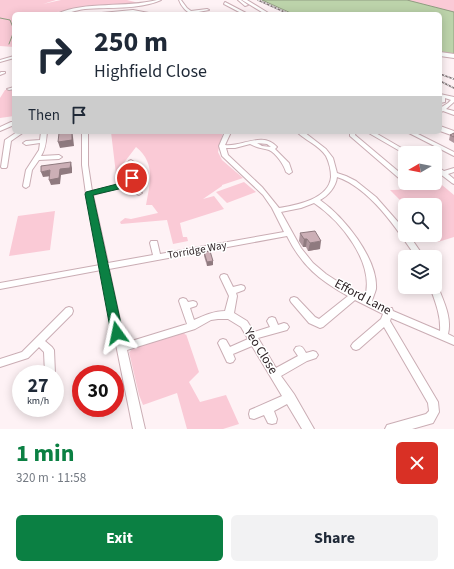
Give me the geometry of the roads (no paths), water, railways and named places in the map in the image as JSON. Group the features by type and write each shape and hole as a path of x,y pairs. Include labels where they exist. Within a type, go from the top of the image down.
{"main road":[{"path":"244,0 267,12"},
{"path":"249,0 268,12"},
{"path":"442,55 454,57"},
{"path":"442,129 454,134"}],"street":[{"path":"71,12 94,8 145,5 160,0"},
{"path":"239,0 246,5"},
{"path":"180,1 191,12"},
{"path":"225,3 242,12"},
{"path":"145,5 150,12"},
{"path":"204,7 212,12"},
{"path":"197,12 208,10"},
{"path":"134,12 145,12"},
{"path":"0,61 12,58"},
{"path":"442,96 454,99 442,109"},
{"path":"442,110 454,114"},
{"path":"0,129 12,123"},
{"path":"4,167 3,155 7,143 10,138 17,134"},
{"path":"26,186 29,170 37,158 44,141 44,134"},
{"path":"85,134 85,165 89,194 138,429"},
{"path":"227,134 222,149 231,148 250,142 267,142 273,145 272,149 287,164 289,172"},
{"path":"277,211 300,207 316,201 327,192 333,181 334,174 330,158 319,146 303,134"},
{"path":"352,134 398,175"},
{"path":"374,134 398,148"},
{"path":"414,134 454,154"},
{"path":"2,137 10,138"},
{"path":"26,143 44,141"},
{"name":"Efford Lane","path":"222,149 266,195 277,211 302,255 319,273 355,295 454,341"},
{"path":"37,158 60,156"},
{"path":"89,194 122,185 132,178 127,169 130,162"},
{"path":"445,173 454,170"},
{"path":"442,171 454,182"},
{"path":"334,174 345,177 368,195 383,208 398,226"},
{"path":"122,185 136,193 139,193"},
{"path":"316,201 324,206 349,231 360,249 370,276 371,290 368,301"},
{"name":"Torridge Way","path":"0,286 290,233"},
{"path":"154,243 157,258"},
{"path":"121,348 192,326 209,317 229,316 233,296 224,277"},
{"path":"231,291 241,288"},
{"path":"436,294 445,320 445,330 443,336"},
{"path":"294,300 312,320 320,324 355,295"},
{"path":"187,304 192,326"},
{"path":"0,363 25,355 69,311"},
{"path":"356,346 385,321 389,311"},
{"name":"Yeo Close","path":"229,316 244,324 308,429"},
{"path":"385,321 432,402 434,412 428,419 391,429"},
{"path":"227,352 277,326"},
{"path":"39,342 49,350 50,365"},
{"path":"275,374 306,354"},
{"path":"254,414 290,398"},
{"path":"266,408 272,419"}],"waterway":[{"path":"0,18 10,20 12,25"},
{"path":"9,44 12,36"}],"railway":[{"path":"258,0 285,12"},
{"path":"442,75 454,79"},
{"path":"442,82 454,88"}]}
